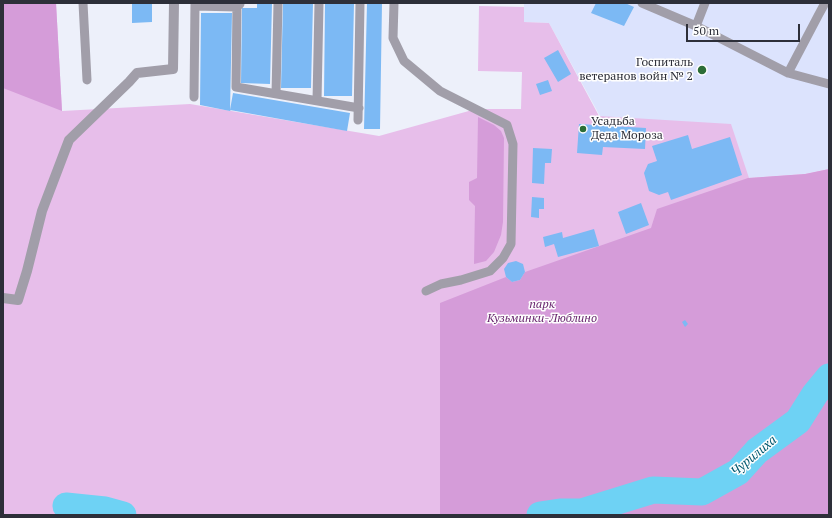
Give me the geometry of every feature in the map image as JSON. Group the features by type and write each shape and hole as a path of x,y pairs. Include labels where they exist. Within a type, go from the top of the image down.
{"street":[{"path":"3,298 18,300 28,271 42,210 69,140 129,82 136,73 173,69 174,3"}],"lane":[{"path":"83,3 87,80"},
{"path":"276,94 278,3"},
{"path":"317,101 319,3"},
{"path":"358,120 360,3"},
{"path":"394,3 393,38 404,61 440,90 507,125 513,144 512,244 502,258 490,270 461,280 441,284 426,291"},
{"path":"642,3 696,26 788,73 829,84"},
{"path":"696,26 705,3"},
{"path":"788,73 825,3"},
{"path":"194,98 195,5 238,4 236,87 359,108"}],"shaded area":[{"name":"Госпиталь ветеранов войн № 2","path":"524,3 829,3 829,169 805,174 748,178 600,116 549,23 524,22"}],"green space":[{"name":"парк Кузьминки-Люблино","path":"3,3 56,3 62,111 190,104 379,136 476,109 521,109 522,72 478,71 479,6 524,7 524,22 549,23 599,116 731,124 749,178 805,174 829,169 829,515 3,515"},
{"path":"3,3 56,3 62,111 3,88"},
{"path":"478,117 494,125 501,131 504,138 503,222 501,235 494,252 486,261 474,264 475,206 469,200 469,182 477,178"},
{"path":"829,169 829,515 440,515 440,303 506,277 512,282 520,280 525,272 651,228 657,209 748,178 805,174"}],"building":[{"path":"132,3 152,3 152,22 132,23"},
{"path":"257,3 272,3 270,84 241,83 242,8 257,8"},
{"path":"283,3 313,3 311,88 281,88"},
{"path":"325,3 354,3 352,96 324,96"},
{"path":"367,3 382,3 380,129 364,129"},
{"path":"596,3 625,3 634,7 624,26 591,13"},
{"path":"201,13 232,13 230,111 200,105"},
{"path":"558,50 571,74 558,82 544,58"},
{"path":"548,80 552,91 540,95 536,84"},
{"path":"233,93 350,113 347,131 230,110"},
{"path":"579,124 646,128 645,149 603,147 602,155 577,153"},
{"path":"688,135 692,149 730,137 742,175 671,200 668,192 659,195 649,191 644,173 648,164 657,161 652,146"},
{"path":"533,148 552,149 551,163 545,163 544,184 532,183"},
{"path":"532,197 544,198 544,209 539,209 539,218 531,217"},
{"path":"641,203 649,225 626,234 618,212"},
{"path":"594,229 599,246 558,257 554,244 545,247 543,237 562,232 563,238"},
{"path":"516,261 523,264 525,272 520,280 512,282 506,277 504,269 508,263"},
{"path":"685,320 688,324 685,327 682,322"}],"waterway":[{"name":"Чурилиха","path":"540,515 560,512 582,512 653,490 702,492 738,472 757,451 798,421 815,394 829,377"},
{"name":"Чурилиха","path":"66,506 105,510 123,515"}],"place":[{"name":"Госпиталь ветеранов войн № 2","path":"702,70"},
{"name":"Усадьба Деда Мороза","path":"583,129"}]}
